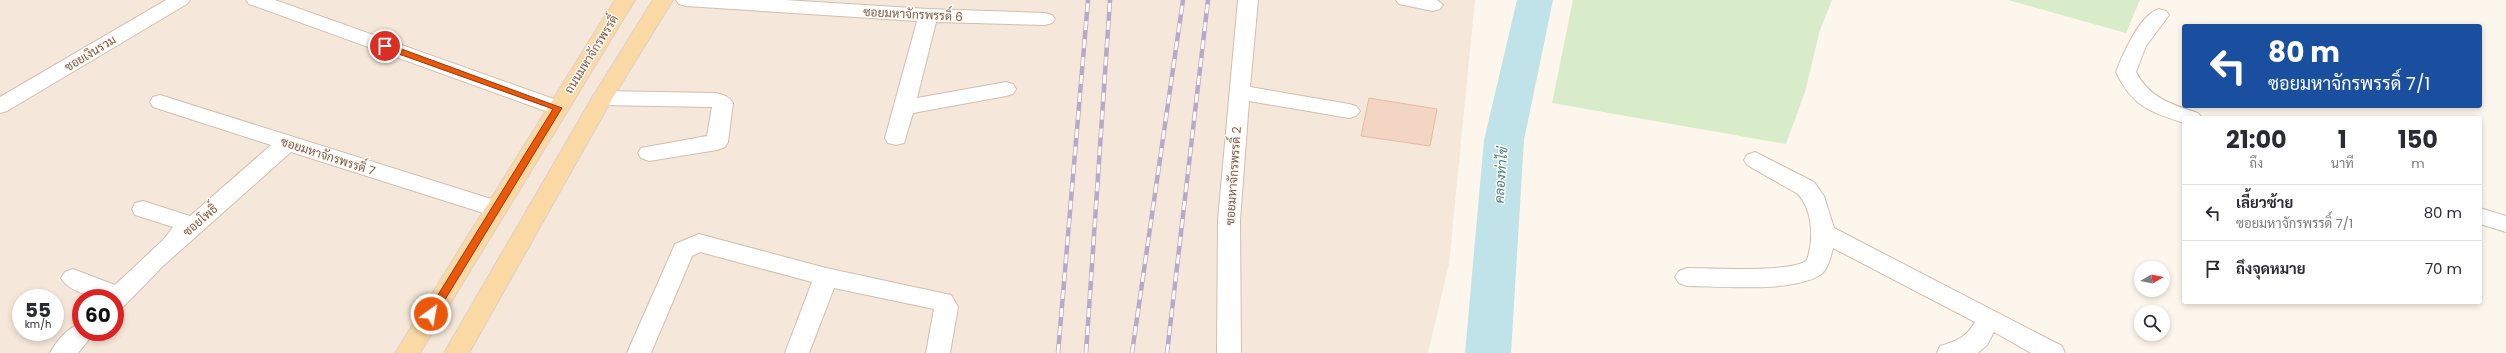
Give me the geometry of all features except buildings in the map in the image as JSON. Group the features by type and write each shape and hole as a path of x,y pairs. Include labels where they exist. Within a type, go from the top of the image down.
{"main road":[{"name":"ถนนมหาจักรพรรดิ์","path":"407,353 625,0"},
{"path":"456,353 602,98 663,0"}],"street":[{"name":"ซอยเงินรวม","path":"0,106 180,0"},
{"path":"256,0 558,108"},
{"name":"ซอยมหาจักรพรรดิ์ 6","path":"686,0 928,15 1045,19"},
{"name":"ซอยมหาจักรพรรดิ์ 2","path":"1229,353 1227,256 1239,92 1248,0"},
{"path":"1406,0 1433,5"},
{"path":"896,138 928,15"},
{"path":"2159,15 2137,45 2126,72 2131,86 2150,103 2186,116"},
{"path":"903,108 1006,89"},
{"path":"1239,92 1349,111"},
{"path":"602,98 716,100 723,103 717,142 649,153"},
{"name":"ซอยมหาจักรพรรดิ์ 7","path":"160,102 496,209"},
{"name":"ซอยโพธิ์","path":"124,291 155,260 287,143"},
{"path":"1687,277 1794,275 1812,269 1817,263 1824,233 1813,196 1806,188 1755,160"},
{"path":"143,209 183,222 186,228 155,260"},
{"path":"2482,217 2506,224"},
{"path":"1824,233 1989,318 2053,353"},
{"path":"640,353 683,250 687,246 699,244 826,277 943,302 946,307 938,353"},
{"path":"797,353 826,277"},
{"path":"72,278 97,289"},
{"path":"1949,353 1965,350 1977,341 1989,318"},
{"path":"62,353 74,341"}],"shaded area":[{"path":"0,0 1475,0 1449,264 1428,353 0,353"}],"green space":[{"path":"1573,0 1832,0 1820,30 1805,92 1786,144 1552,103"},
{"path":"2008,0 2140,0 2126,33"}],"waterway":[{"name":"คลองท่าไข่","path":"1488,353 1504,140 1535,0"}],"railway":[{"path":"1058,353 1088,0"},
{"path":"1086,353 1110,0"},
{"path":"1132,353 1183,0"},
{"path":"1167,353 1208,0"}],"route":[{"path":"385,46 558,108 431,314"}]}
